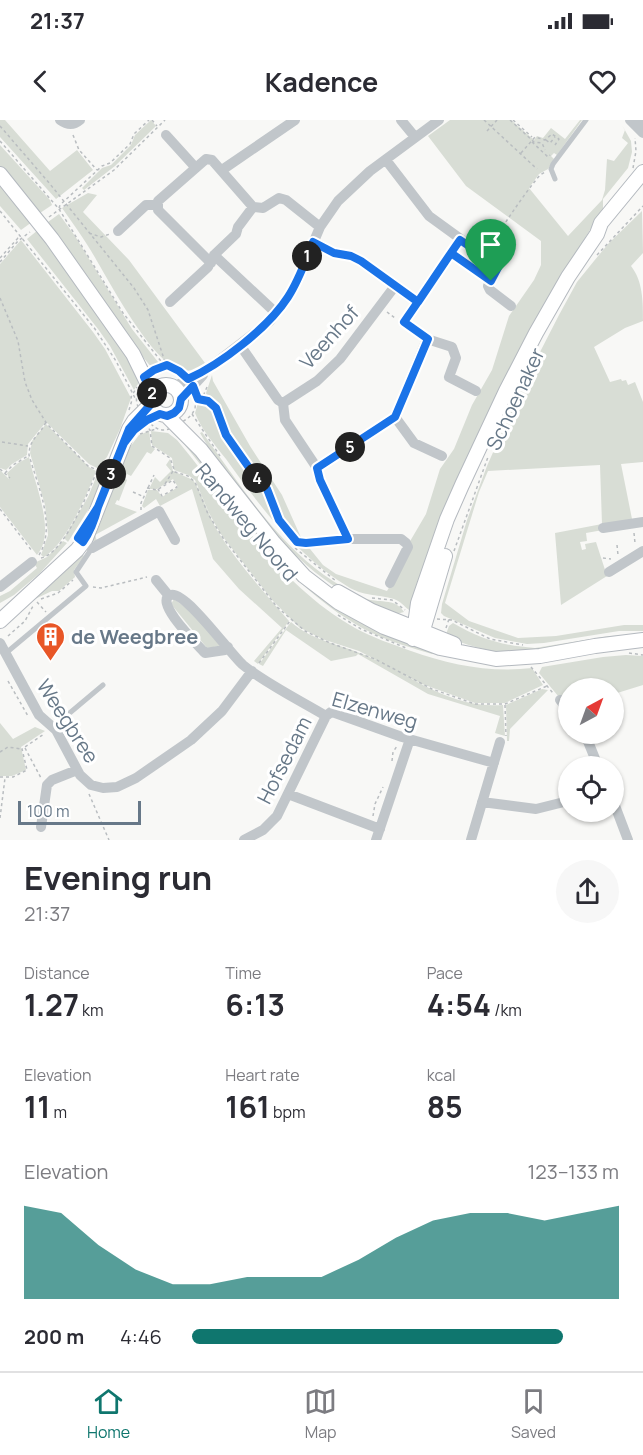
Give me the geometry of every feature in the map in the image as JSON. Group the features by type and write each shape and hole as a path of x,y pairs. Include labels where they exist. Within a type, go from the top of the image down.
{"main road":[{"name":"Randweg Noord","path":"0,174 52,239 147,374 174,396 201,450 274,543 304,576 338,602 373,622 422,624"},
{"name":"Schoenaker","path":"422,624 474,462 506,391 568,277 597,234 606,228 642,174"},
{"path":"0,621 34,596 51,573 84,542 134,421 174,396"},
{"name":"Randweg Noord","path":"274,543 339,593 372,611 396,620 422,624 440,648 503,660 643,646"},
{"path":"0,612 34,596"},
{"name":"Randweg Noord","path":"619,648 643,640"}],"street":[{"path":"60,120 66,124 76,122"},
{"path":"222,170 295,120"},
{"path":"401,120 415,137"},
{"path":"174,396 240,345 276,313 298,279 320,227 347,191 439,120"},
{"path":"630,120 639,134"},
{"path":"162,131 195,167"},
{"path":"276,313 158,210 158,201 195,167 210,158 253,207 264,208 279,198 286,200 320,227"},
{"path":"386,160 429,216 460,240 484,254 494,256 500,264 488,286 511,306"},
{"path":"118,231 146,205 157,205"},
{"path":"170,302 208,267 212,259 236,234 238,227 253,207"},
{"path":"460,240 404,322 428,339 452,347 456,358 449,377 477,391"},
{"path":"313,242 334,253 351,256 361,261 418,302"},
{"name":"Veenhof","path":"283,403 317,381 340,359 394,286"},
{"path":"317,468 395,417 428,339"},
{"path":"240,345 278,400 283,403 285,420 317,468 320,480 348,539 401,539 406,543 408,547 390,583"},
{"path":"395,417 414,443 442,456"},
{"path":"84,542 146,519 159,511 175,540"},
{"path":"603,528 638,523"},
{"path":"609,572 641,552"},
{"path":"0,587 35,561"},
{"name":"Elzenweg","path":"156,580 169,596"},
{"name":"Elzenweg","path":"169,596 176,595 199,613 242,664 326,716 335,712 406,738 494,763"},
{"name":"Elzenweg","path":"169,596 166,603 170,612 205,653 228,648"},
{"name":"Weegbree","path":"2,641 39,715 53,727 84,780 91,785 103,788 117,787 136,778 191,740 222,711 252,671"},
{"name":"Hofsedam","path":"244,840 270,824 288,794 326,716"},
{"path":"376,840 375,827 406,738"},
{"path":"471,840 500,742"},
{"path":"41,827 46,787 52,780 77,770"},
{"path":"288,794 375,827"},
{"path":"482,802 536,809 558,804"},
{"path":"621,822 628,840"}],"lane":[{"path":"555,179 551,169 556,159 586,120"},
{"path":"6,653 86,586 76,572 84,542"},
{"path":"53,727 103,685"}],"path":[{"path":"59,209 64,201 130,144 134,134 150,120 162,131"},
{"path":"48,218 114,170 162,131 165,120"},
{"path":"484,120 537,169"},
{"path":"487,131 497,120"},
{"path":"511,120 549,157 551,154 556,159"},
{"path":"76,122 74,139 79,150 97,171"},
{"path":"0,126 134,288 148,310 166,366"},
{"path":"545,140 551,134 559,140 555,145"},
{"path":"639,134 633,169 642,174"},
{"path":"520,154 535,137 550,143 555,136"},
{"path":"532,140 542,143 545,150"},
{"path":"0,141 59,209 123,313 168,369 177,373 174,396"},
{"path":"484,254 527,191 540,175 551,169"},
{"path":"595,257 643,206"},
{"path":"0,211 95,329 116,361 133,393 135,398 136,403 128,416 133,393 141,379 166,366 179,371 174,396"},
{"path":"0,260 18,238 22,238 33,230"},
{"path":"88,232 101,237 118,231"},
{"path":"0,252 3,256"},
{"path":"451,253 491,281"},
{"path":"0,298 18,341 25,382 32,400 46,422 88,466 97,470"},
{"path":"379,307 404,322"},
{"path":"209,368 210,376 204,394 218,411 226,435 267,489 279,520 297,542 348,539"},
{"path":"174,396 208,401"},
{"path":"174,396 198,399"},
{"name":"Randweg Noord","path":"192,414 221,457"},
{"path":"35,561 44,544 46,520 29,455 29,446 46,422"},
{"path":"198,434 203,431"},
{"path":"2,442 29,446"},
{"path":"5,473 29,455"},
{"name":"Schoenaker","path":"453,554 489,455"},
{"path":"35,561 47,557 66,533 86,497 97,470 109,457"},
{"path":"0,469 10,478"},
{"path":"165,485 173,470"},
{"path":"146,519 140,508 154,475"},
{"path":"147,488 158,489 173,480 177,487 162,496 158,489"},
{"path":"133,492 143,497"},
{"path":"0,509 35,561"},
{"path":"638,523 634,537 641,552"},
{"name":"Randweg Noord","path":"291,545 322,572 340,584"},
{"path":"603,558 615,558"},
{"path":"34,596 58,593 78,576"},
{"path":"86,586 101,588 146,577 156,580"},
{"path":"34,596 50,616"},
{"path":"2,641 25,621 34,596"},
{"path":"368,598 396,601 422,624"},
{"path":"334,613 384,640 422,624 449,619 525,659 558,697"},
{"path":"252,671 290,621"},
{"path":"619,648 643,655"},
{"path":"500,742 505,740 505,704"},
{"path":"0,753 8,747 23,748 53,727"},
{"path":"392,767 393,752 406,738"},
{"path":"0,777 13,777 27,770 23,748"},
{"path":"23,748 46,787"},
{"path":"0,818 5,777"},
{"name":"Weegbree","path":"91,785 89,796 109,840"},
{"path":"375,827 375,804 383,786"}],"shaded area":[{"path":"0,120 5,120 50,171 77,150 93,170 56,199 0,137"},
{"path":"151,120 156,126 115,166 84,190 82,188 102,168 111,165 131,145 135,135"},
{"path":"450,120 511,120 534,140 537,136 543,138 551,128 565,139 582,120 557,155 554,153 551,156 554,159 548,169 539,174 529,188 568,236 602,200 607,159 614,161 628,143 622,138 625,130 631,141 632,152 628,168 603,199 603,209 559,280 409,610 394,599 362,593 350,588 313,561 267,513 209,437 195,413 199,400 214,407 224,433 249,470 266,489 278,521 298,544 306,544 323,565 336,574 387,591 408,555 409,543 426,514 440,469 454,449 472,405 492,370 509,316 534,280 541,265 541,241 466,186 428,136"},
{"path":"0,145 52,205 40,213 0,166"},
{"path":"0,180 32,222 21,230 0,206"},
{"path":"88,193 97,195 83,212 129,260 205,363 187,371 171,366 144,337 62,208"},
{"path":"642,211 643,253 631,266 640,285 643,321 625,328 594,347 610,382 621,379 626,380 628,385 635,382 643,402 643,462 621,464 632,519 603,530 586,533 587,541 580,542 582,550 586,549 585,544 596,542 607,576 561,605 555,533 602,524 600,465 488,471 479,492 445,603 469,621 518,638 556,636 624,625 643,625 643,631 619,631 527,644 495,638 441,613 467,520 487,466 521,389 577,282 609,243"},
{"path":"59,214 132,329 162,367 152,368 124,334 48,222"},
{"path":"38,230 123,349 140,381 134,390 98,329 27,239"},
{"path":"21,240 105,349 131,398 107,457 97,468 89,464 46,422 28,444 27,455 6,470 0,468 0,264"},
{"path":"212,375 213,381 250,446 282,495 303,542 298,542 279,520 268,488 229,438 217,408 208,399 206,393"},
{"path":"46,424 89,467 96,471 68,530 52,551 44,557 41,555 48,535 45,505 30,453 32,441"},
{"path":"176,428 282,560 436,652 432,654 372,633 343,616 316,596 291,573 246,523 184,444 171,431"},
{"path":"149,431 151,446 155,449 151,454 147,452 131,476 127,474 119,501 117,500 115,504 137,512 95,535 97,541 93,541 97,526 130,447 139,435"},
{"path":"151,431 168,433 177,440 279,567 302,590 355,628 411,651 471,667 532,668 543,685 505,703 475,703 422,684 359,651 322,639 299,627 273,601 220,533 195,480 174,470 172,458 152,445"},
{"path":"202,432 257,508 288,544 338,584 369,600 396,604 404,612 389,612 347,594 322,578 300,559 260,517 242,494 206,447 200,433"},
{"path":"29,457 45,521 43,545 37,555 0,507 0,470 9,479 7,473"},
{"path":"110,458 90,507 68,542 64,538 88,497 99,470"},
{"path":"170,459 173,471 193,480 214,524 233,554 289,621 258,664 254,661 282,628 239,589 213,559 192,489 160,506 156,499 144,508 142,506 148,490 157,490 162,497 178,487 173,479 157,489 149,489 155,477 160,482 171,471 166,465"},
{"path":"63,541 67,543 40,573 14,595 0,603 0,596 10,591 37,568 34,563 47,557"},
{"path":"81,553 84,556 74,570 75,577 59,591 52,591 35,599 34,597"},
{"path":"174,599 197,616 220,646 207,648 171,604"},
{"path":"291,622 314,637 376,660 445,695 482,705 503,705 505,736 495,733 500,716 428,694 358,654 331,661 286,630 263,666 259,664"},
{"path":"453,623 492,641 535,648 609,636 643,634 559,649 509,653 469,645 445,637 449,626"},
{"path":"643,656 643,685 624,691 624,678 558,678 558,696 539,673 542,667 603,657"},
{"path":"542,689 548,690 510,729 509,741 507,741 506,705"},
{"path":"0,723 13,739 35,727 45,731 21,747 26,770 12,776 0,776"}],"place":[{"name":"de Weegbree","path":"50,662"}],"route":[{"path":"491,281 451,253 418,302 361,261 351,256 334,253 313,242 289,296 270,321 209,368 188,379 167,365 144,377 152,393 151,404 129,429 98,507 96,515 86,538 83,542 78,538 98,507 124,443 134,430 147,420 160,414 167,416 174,413 179,408 181,399 193,386 198,399 208,401 216,408 226,435 267,489 275,513 297,542 348,539 320,480 317,468 395,417 428,339 404,322 418,302 451,253 460,240 480,253 489,254 498,259 500,264 491,281"}]}
